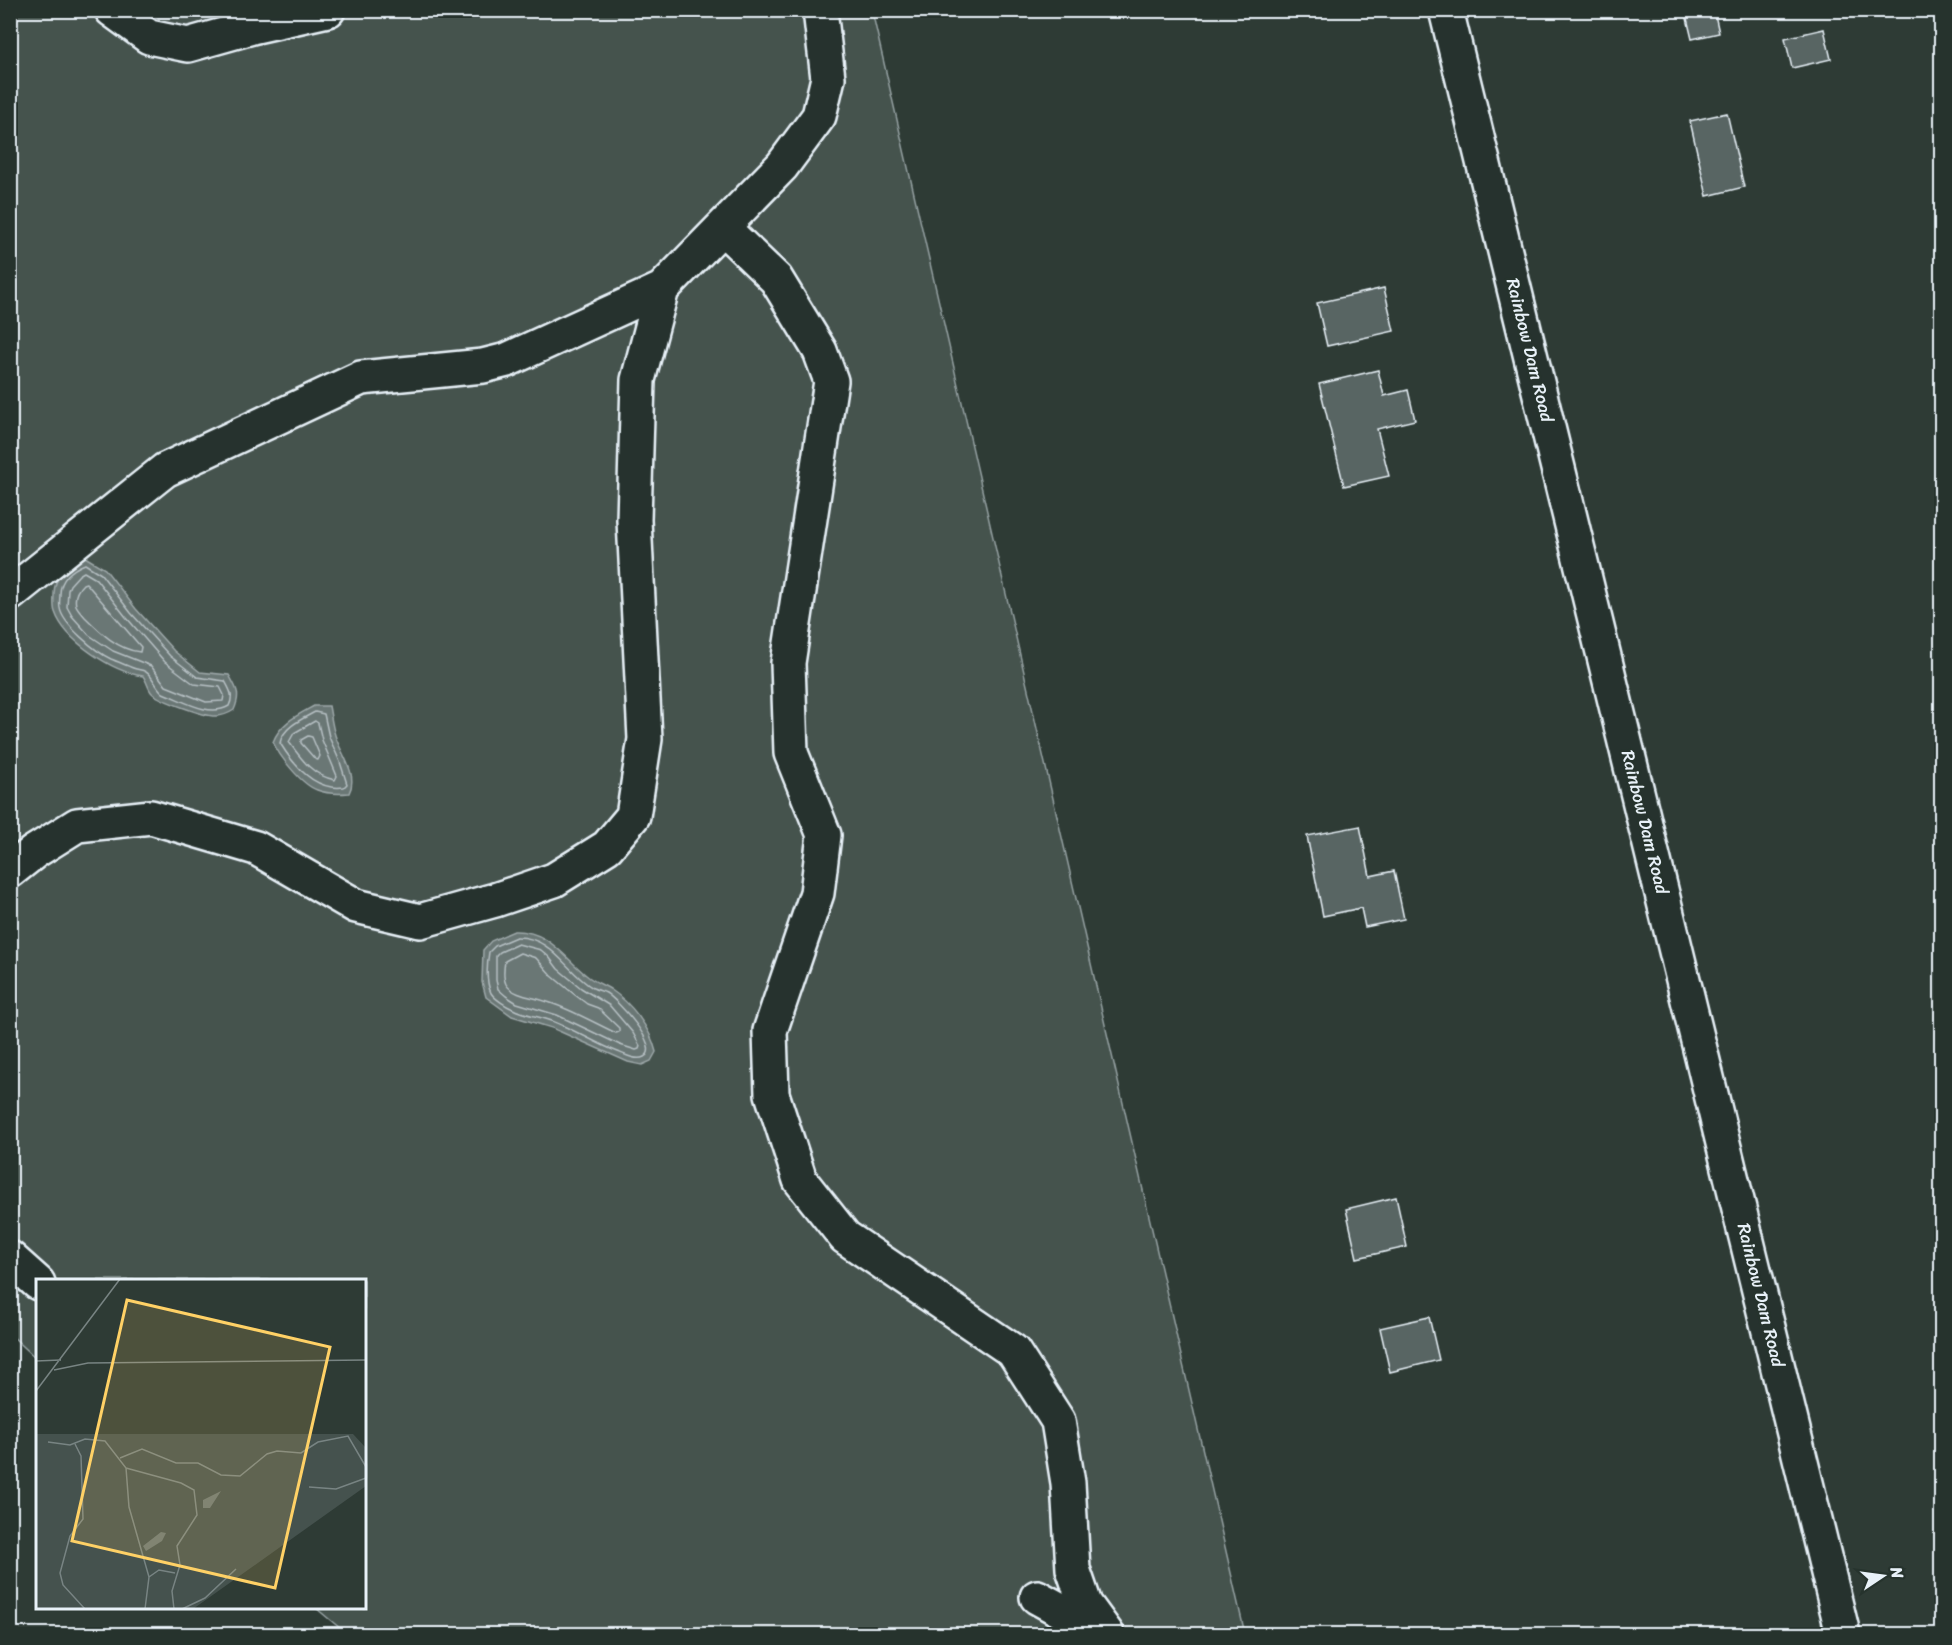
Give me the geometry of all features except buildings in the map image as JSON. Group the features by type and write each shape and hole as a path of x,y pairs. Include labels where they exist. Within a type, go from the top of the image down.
{"street":[{"path":"111,10 148,37 188,45 252,27 328,10"},
{"path":"10,594 165,470 361,378 483,366 507,360 662,289 782,166 819,116 828,78 820,10"},
{"name":"Rainbow Dam Road","path":"1446,10 1843,1635"},
{"path":"723,228 776,279 820,351 831,381 788,663 790,753 824,835 817,893 770,1031 772,1094 800,1180 845,1237 1013,1351 1058,1421 1068,1483 1073,1569 1085,1604 1105,1635"},
{"path":"10,871 34,852 76,825 151,817 256,848 356,906 420,921 495,900 554,880 607,847 633,816 645,739 634,520 638,380 662,289"},
{"path":"10,1258 36,1281"},
{"path":"1037,1597 1105,1635"}],"shaded area":[{"path":"10,11 872,11 1245,1634 347,1634 317,1609 366,1609 366,1279 36,1279 36,1358 11,1335"}],"water":[{"path":"85,557 105,569 136,609 174,651 200,672 229,675 237,692 234,710 228,714 211,716 164,700 152,693 143,676 105,662 69,634 60,623 54,610 55,587 64,571"},
{"path":"314,706 329,706 335,735 352,778 349,793 329,793 311,787 280,755 273,742 285,725"},
{"path":"514,931 526,932 546,939 589,977 625,1001 639,1016 653,1043 656,1052 651,1061 642,1065 628,1062 552,1028 512,1016 486,997 482,982 483,950 491,941"}]}
